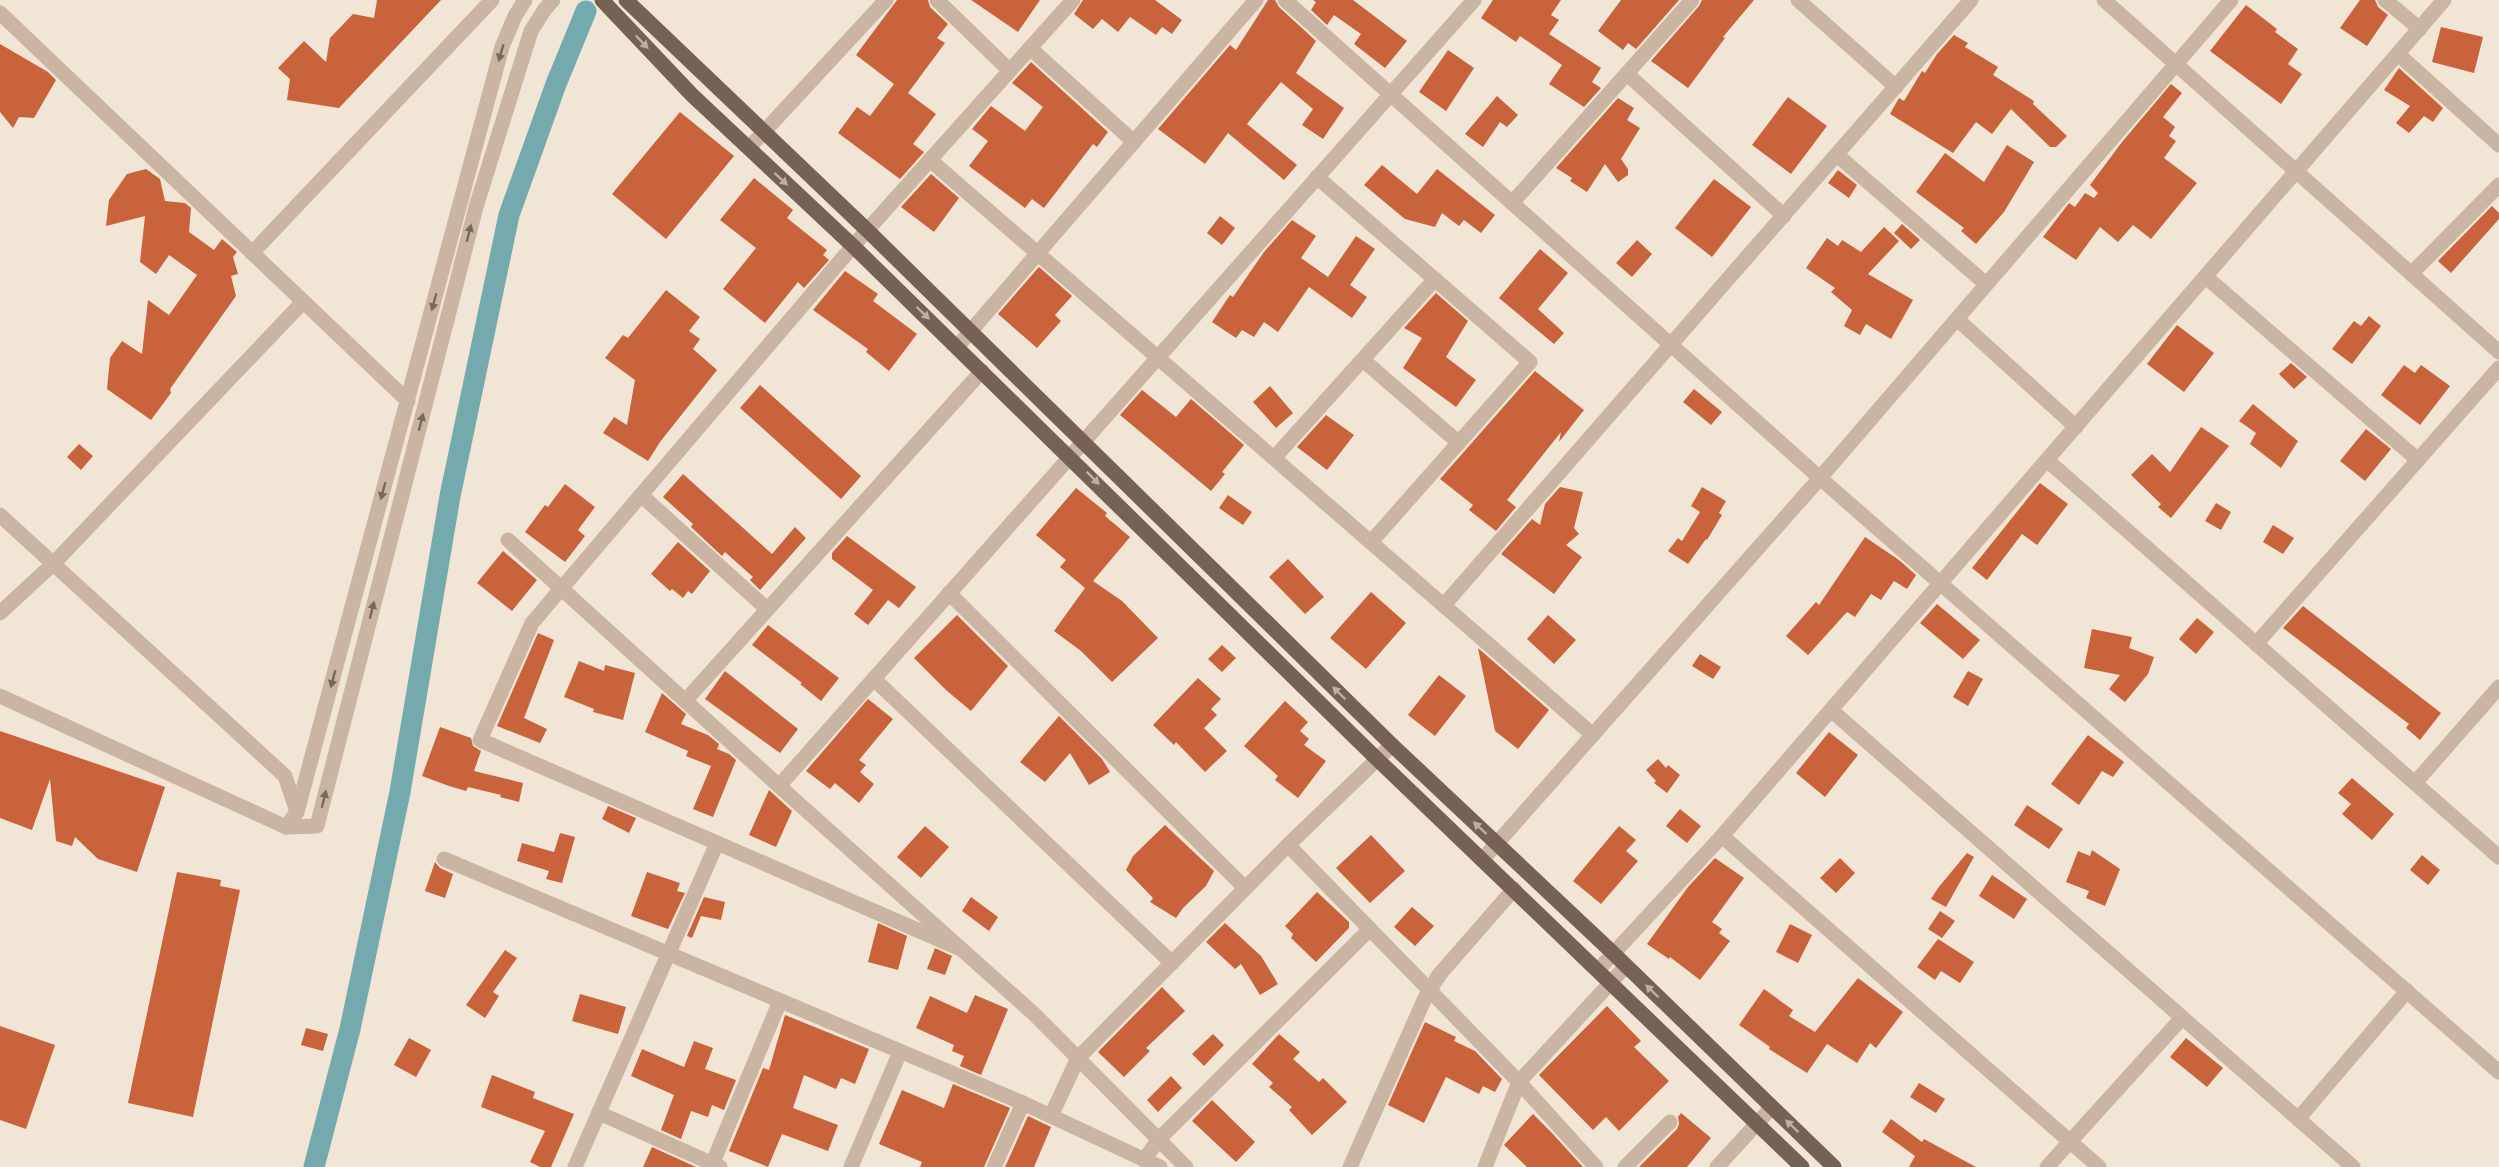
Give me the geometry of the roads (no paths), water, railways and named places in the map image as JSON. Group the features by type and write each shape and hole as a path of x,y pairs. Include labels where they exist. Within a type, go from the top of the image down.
{"main road":[{"path":"602,0 692,95 853,246 1377,759 1802,1167"},
{"path":"626,0 867,230 1392,745 1613,953 1834,1167"},
{"path":"692,95 708,79"}],"street":[{"path":"252,253 492,0"},
{"path":"0,696 286,827 317,826 476,207 531,31 553,0"},
{"path":"749,148 886,0"},
{"path":"937,0 1009,70"},
{"path":"961,949 480,740 532,623 853,246 1073,0"},
{"path":"957,347 1256,0"},
{"path":"1286,0 1820,478 2499,1072"},
{"path":"779,786 1474,0"},
{"path":"1798,0 1896,87"},
{"path":"1444,605 1672,346 1971,0"},
{"path":"2104,0 2411,274 2497,347"},
{"path":"1483,859 1820,478 2231,0"},
{"path":"2385,0 2420,29"},
{"path":"1598,970 1722,836 2444,0"},
{"path":"286,827 297,812 502,47 524,1 541,14"},
{"path":"1512,203 1691,1"},
{"path":"0,13 408,401"},
{"path":"1030,48 1134,142"},
{"path":"2398,54 2499,145"},
{"path":"1627,74 1784,216"},
{"path":"1837,155 1986,284"},
{"path":"930,160 1039,252 1593,735"},
{"path":"1317,177 1530,362 1371,542"},
{"path":"2411,274 2499,185"},
{"path":"2206,277 2418,460"},
{"path":"1275,458 1435,279"},
{"path":"0,613 53,564 303,302"},
{"path":"1957,318 2076,427"},
{"path":"1363,360 1459,443"},
{"path":"2256,644 2499,368"},
{"path":"685,701 982,371"},
{"path":"2048,460 2499,857"},
{"path":"641,495 767,609"},
{"path":"0,515 285,776 297,812"},
{"path":"508,540 1034,1014 1186,1167"},
{"path":"949,593 1245,888"},
{"path":"873,679 1172,963"},
{"path":"2415,783 2499,687"},
{"path":"1831,710 2353,1167"},
{"path":"1051,1116 1078,1058 1288,845 1392,745"},
{"path":"1722,836 2099,1167"},
{"path":"575,1167 717,843"},
{"path":"1288,845 1519,1082 1596,1167"},
{"path":"444,859 1023,1103 1160,1167"},
{"path":"1350,1167 1439,975 1514,889"},
{"path":"1144,1160 1159,1139 1370,929"},
{"path":"1490,1164 1519,1082 1626,966"},
{"path":"2298,1119 2407,992"},
{"path":"599,1113 715,1166 780,1001"},
{"path":"2047,1167 2182,1018"},
{"path":"851,1167 900,1052"},
{"path":"994,1167 1023,1103"},
{"path":"1717,1167 1772,1107"},
{"path":"1625,1167 1670,1122"}],"waterway":[{"path":"314,1167 350,1029 400,792 450,496 509,215 556,84 586,11"}]}
